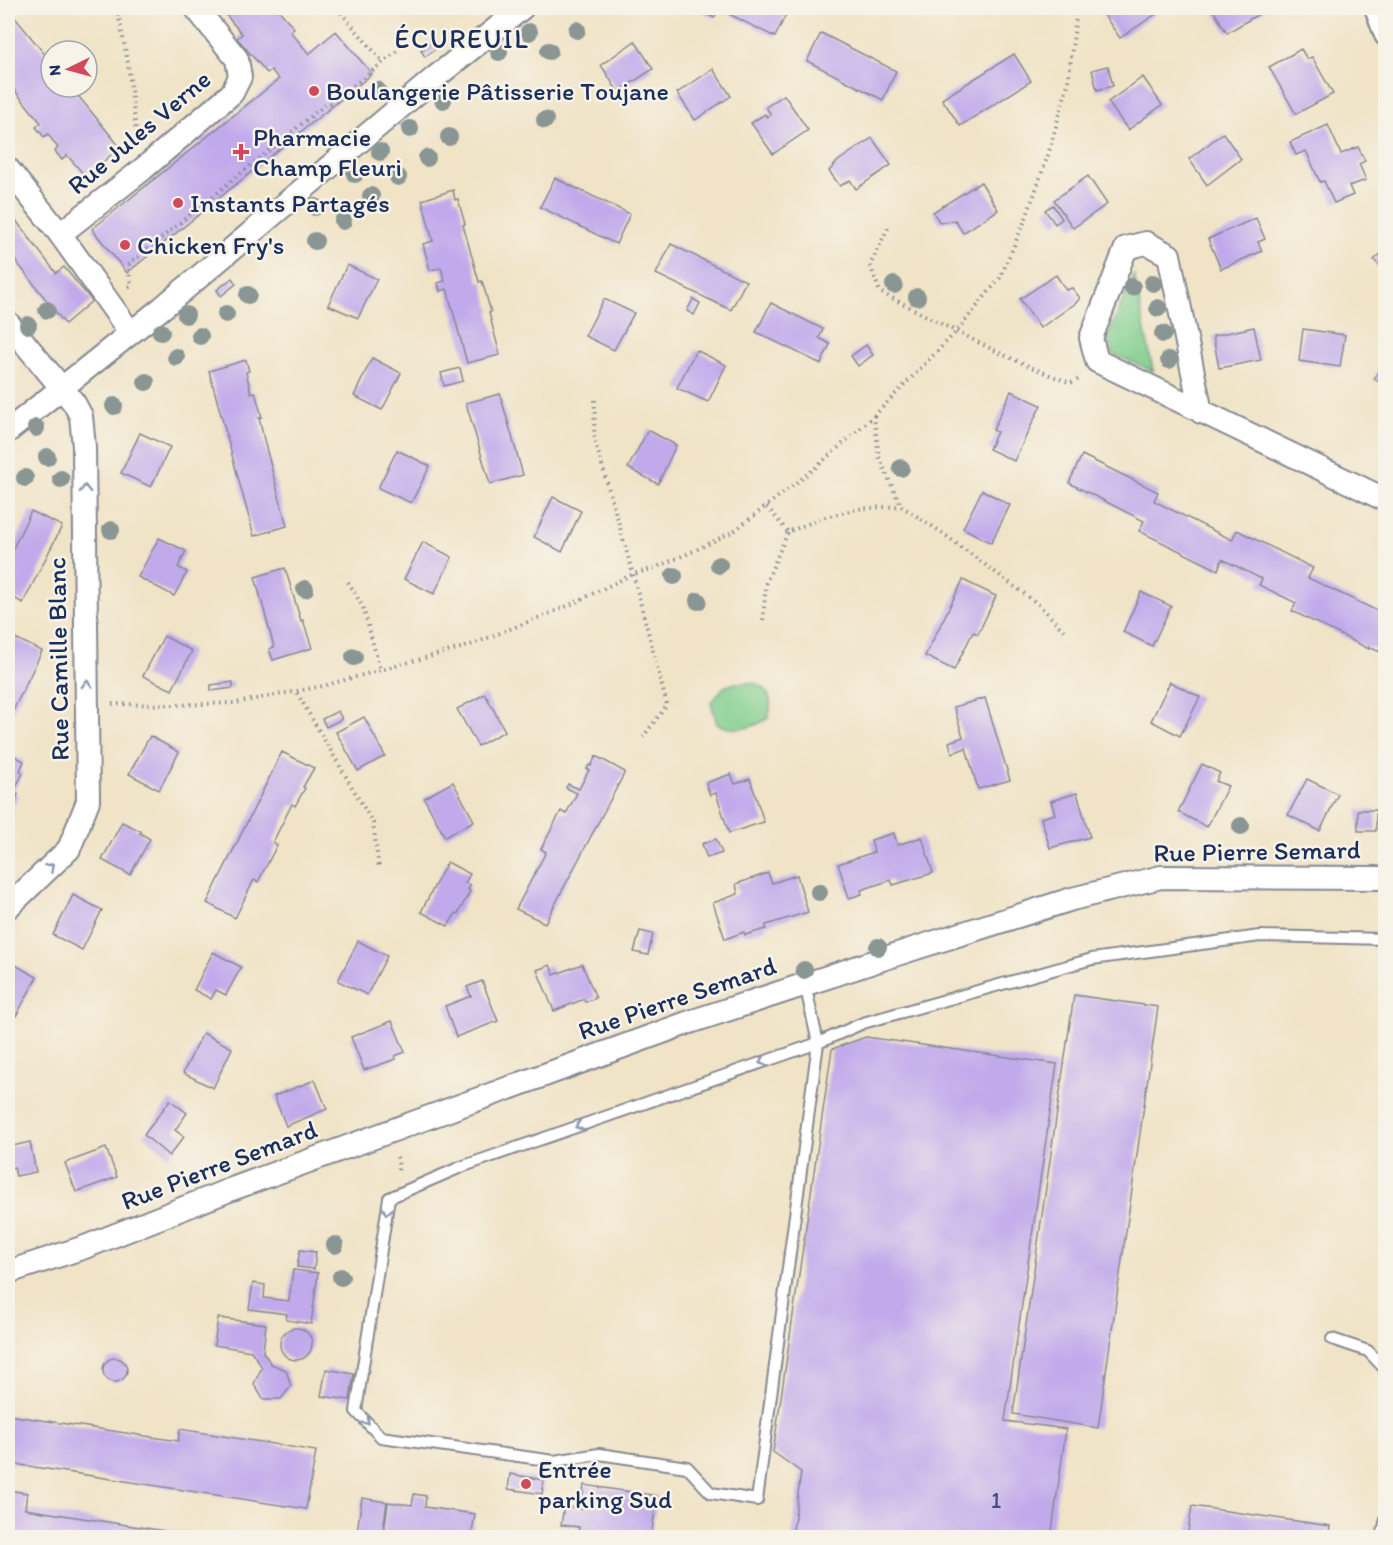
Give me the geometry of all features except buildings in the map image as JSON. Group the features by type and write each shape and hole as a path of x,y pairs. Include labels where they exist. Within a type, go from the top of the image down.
{"street":[{"name":"Rue Jules Verne","path":"60,234 143,169 232,93 240,77 237,60 196,8"},
{"path":"8,431 162,308 437,76 522,8"},
{"path":"1376,8 1386,35"},
{"path":"8,169 60,234 130,332"},
{"path":"1201,412 1169,255 1146,243 1126,249 1091,338 1097,361 1201,412 1386,500"},
{"name":"Rue Camille Blanc","path":"8,323 61,387 81,416 84,447 88,801 69,849 8,907"},
{"name":"Rue Pierre Semard","path":"8,1272 85,1247 232,1189 676,1027 1061,902 1161,877 1386,878"}],"lane":[{"path":"805,984 818,1043 757,1500 711,1493 687,1467 599,1454 554,1461 381,1437 356,1410 389,1198 460,1167 818,1043 863,1023 1092,959 1260,936 1386,939"},
{"path":"1332,1339 1368,1351 1386,1370"},
{"path":"1382,1538 1386,1518"}],"path":[{"path":"117,8 128,63 137,141 143,169"},
{"path":"337,8 383,62"},
{"path":"87,703 235,704 296,692 468,646 570,605 633,574 663,564 734,531 814,470 874,416 956,332 1000,278 1026,218 1048,155 1068,84 1077,8"},
{"path":"110,304 130,286 128,266 325,105 332,103 400,49"},
{"path":"888,228 870,264 880,292 956,332 1071,383 1106,365"},
{"path":"595,400 594,437 667,705 643,736"},
{"path":"874,416 879,457 901,506 941,531 1038,604 1065,632"},
{"path":"763,620 766,583 788,532 822,518 857,509 901,506"},
{"path":"766,507 788,532"},
{"path":"348,582 363,607 380,669"},
{"path":"296,692 373,823 380,868"}],"green space":[{"path":"1134,275 1153,371 1111,353 1107,339"},
{"path":"736,683 755,683 766,690 770,699 768,718 756,725 737,729 717,724 711,703 724,687"}],"place":[{"name":"Boulangerie Pâtisserie Toujane","path":"314,91"},
{"name":"Pharmacie Champ Fleuri","path":"241,152"},
{"name":"Instants Partagés","path":"178,203"},
{"name":"Chicken Fry's","path":"125,245"},
{"name":"Entrée parking Sud","path":"526,1484"}],"district":[{"name":"ÉCUREUIL","path":"462,38"}]}
